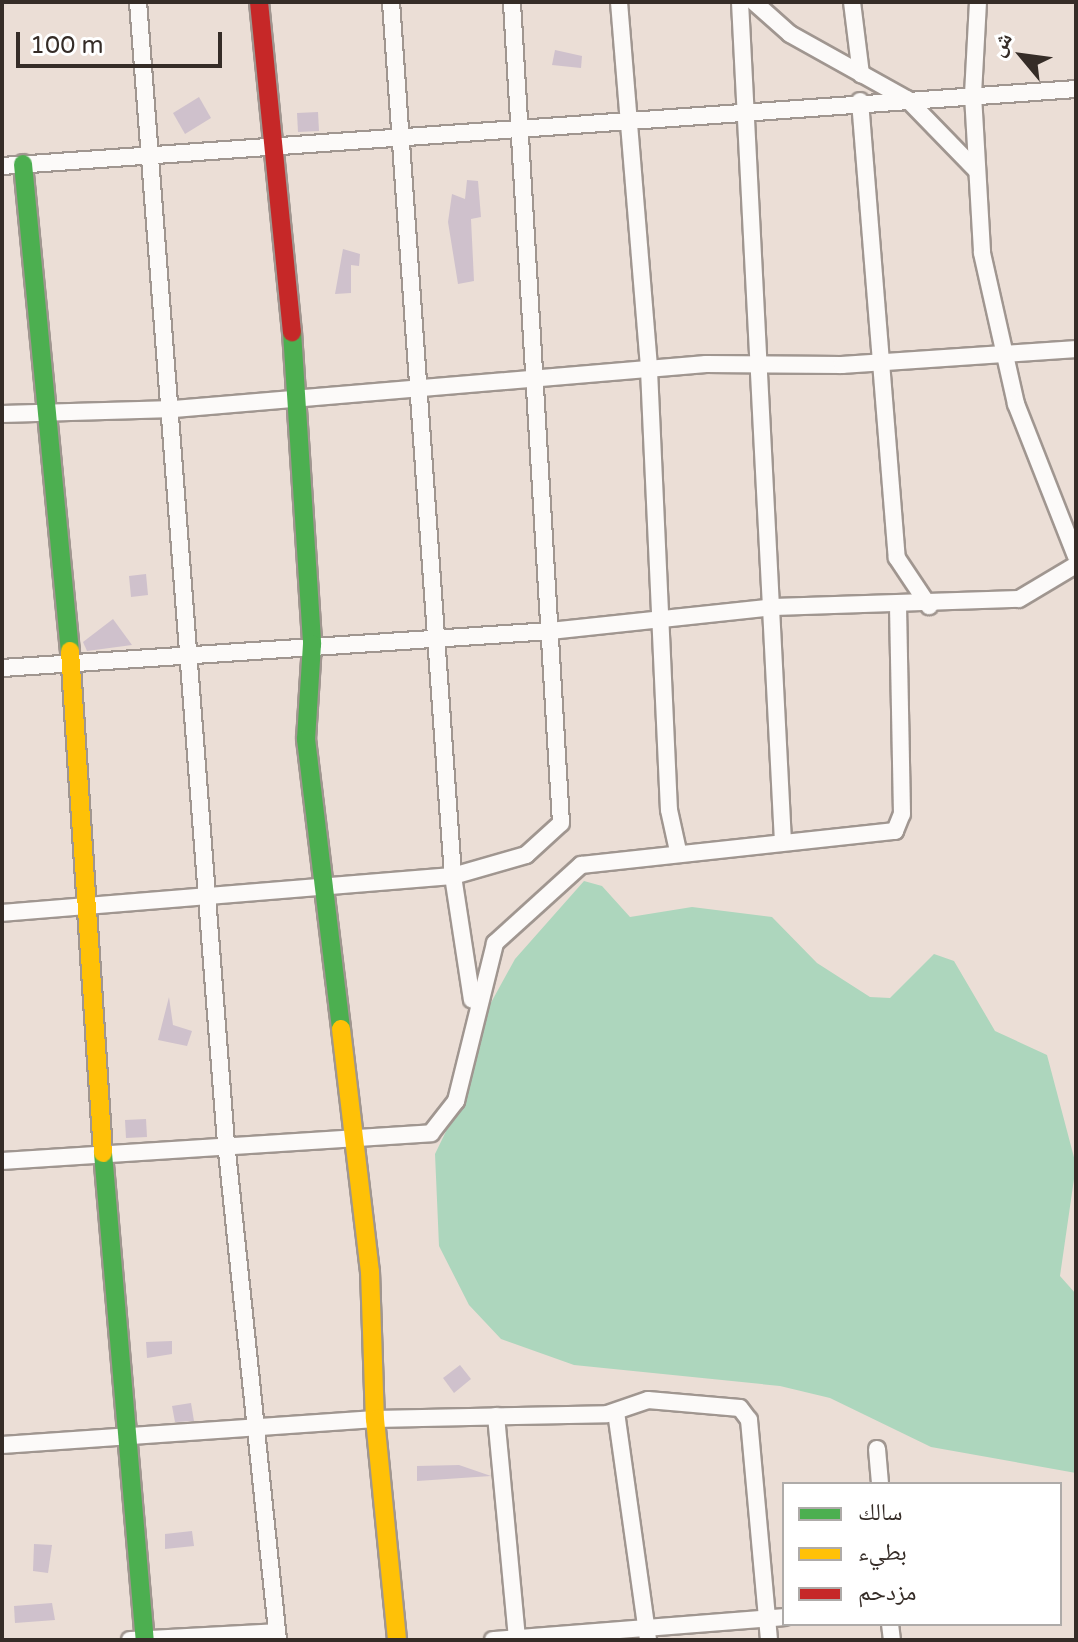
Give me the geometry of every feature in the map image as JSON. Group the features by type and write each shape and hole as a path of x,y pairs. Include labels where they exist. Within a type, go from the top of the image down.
{"street":[{"path":"23,164 71,665 84,909 129,1436 140,1639 277,1636 260,1425 226,1142 206,899 174,409 149,159 138,2"},
{"path":"259,2 270,152 288,275 312,644 306,739 370,1271 375,1419 397,1640"},
{"path":"391,2 397,142 420,388 453,876 474,1012"},
{"path":"2,913 206,899 453,876 526,855 561,823 512,2"},
{"path":"619,2 649,370 663,617 669,810 678,851"},
{"path":"740,2 762,362 783,841"},
{"path":"754,2 790,34 907,99 977,171"},
{"path":"852,2 861,74"},
{"path":"978,2 973,95 982,253 1003,356 1028,442 1076,556"},
{"path":"2,166 270,152 860,101 1076,89"},
{"path":"860,101 897,558 929,606"},
{"path":"2,414 174,409 294,397 762,362 880,362 1076,349"},
{"path":"2,668 189,656 312,644 550,631 774,607 929,606 1019,599 1076,565"},
{"path":"2,1161 226,1142 423,1136 441,1126 456,1101 474,1012 495,943 569,873 597,858 895,831 902,814 898,606"},
{"path":"2,1445 260,1425 616,1412 648,1400 746,1413 776,1618 769,1640"},
{"path":"616,1412 648,1636"},
{"path":"496,1416 517,1638"},
{"path":"877,1449 880,1482"},
{"path":"493,1640 648,1636 776,1618"}],"green space":[{"path":"584,881 602,886 630,917 692,907 772,917 817,963 870,997 890,998 934,954 954,961 995,1031 1047,1055 1076,1165 1060,1276 1076,1294 1076,1473 931,1447 830,1398 780,1386 574,1365 501,1339 469,1305 439,1246 435,1154 464,1094 454,1070 515,959"}],"building":[{"path":"555,50 582,56 581,68 552,65"},
{"path":"199,97 211,118 185,134 173,113"},
{"path":"318,112 319,131 298,132 297,113"},
{"path":"467,180 478,181 481,217 471,219 474,281 458,284 448,222 452,194 465,199"},
{"path":"343,249 360,254 359,266 351,265 351,293 335,294"},
{"path":"146,574 148,595 131,597 129,576"},
{"path":"113,619 132,645 87,651 83,642"},
{"path":"169,997 173,1025 192,1031 187,1046 158,1040"},
{"path":"146,1119 147,1137 126,1138 125,1120"},
{"path":"172,1341 172,1354 147,1358 146,1342"},
{"path":"460,1365 471,1379 454,1393 443,1378"},
{"path":"191,1403 194,1421 175,1422 172,1406"},
{"path":"459,1465 491,1476 417,1481 417,1466"},
{"path":"192,1531 194,1546 165,1549 165,1534"},
{"path":"34,1544 52,1545 48,1573 33,1571"},
{"path":"52,1603 55,1620 15,1623 14,1606"}],"traffic: fast":[{"path":"23,164 70,651"},
{"path":"292,332 312,644 306,739 341,1029"},
{"path":"103,1153 145,1640"}],"traffic: slow":[{"path":"70,651 103,1153"},
{"path":"341,1029 370,1271 375,1419 397,1640"}],"traffic: jam":[{"path":"259,2 292,332"}]}
